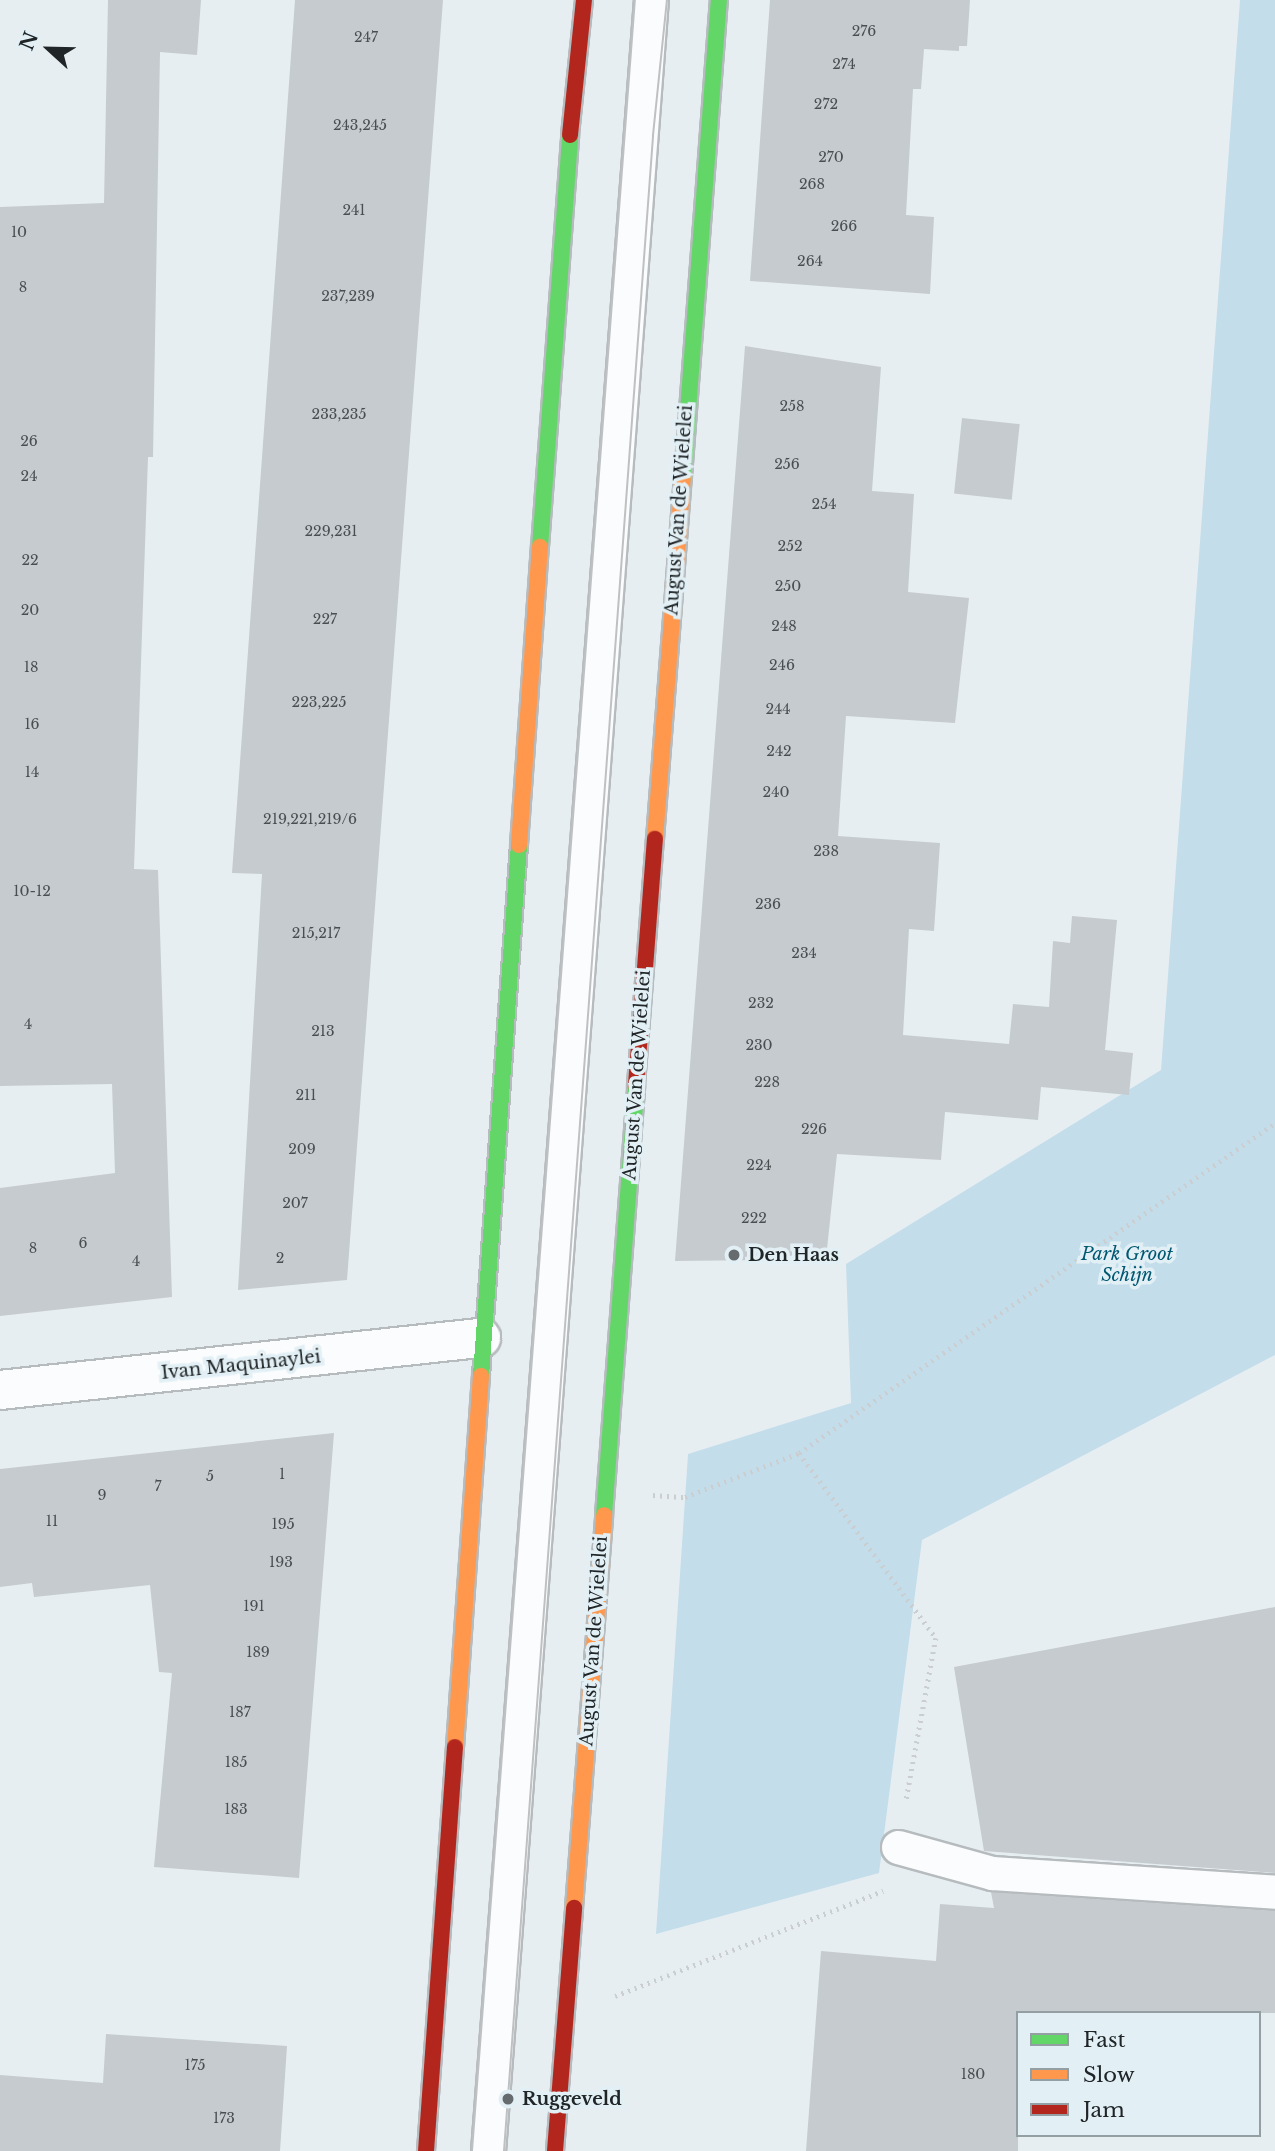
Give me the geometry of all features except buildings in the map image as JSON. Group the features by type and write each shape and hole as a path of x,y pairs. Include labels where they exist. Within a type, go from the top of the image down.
{"main road":[{"path":"426,2151 481,1338 572,100 584,0"},
{"name":"August Van de Wielelei","path":"555,2151 719,0"}],"street":[{"name":"Ivan Maquinaylei","path":"0,1390 481,1338"}],"lane":[{"path":"488,2151 650,0"},
{"path":"898,1847 992,1873 1275,1892"}],"path":[{"path":"644,1494 685,1497 799,1453 1275,1123"},
{"path":"604,2001 882,1892 898,1847 936,1638 799,1453"}],"green space":[{"name":"Park Groot Schijn","path":"1240,0 1275,0 1275,1355 922,1540 879,1873 656,1934 688,1454 851,1403 846,1264 1161,1070"}],"tram line":[{"path":"472,2151 635,0"},
{"path":"504,2151 653,135 667,0"}],"traffic: fast":[{"path":"683,477 719,0"},
{"path":"540,547 570,135"},
{"path":"481,1376 519,845"},
{"path":"604,1515 636,1085"}],"traffic: slow":[{"path":"655,839 683,477"},
{"path":"519,845 540,547"},
{"path":"455,1747 481,1376"},
{"path":"574,1908 604,1515"}],"traffic: jam":[{"path":"570,135 584,0"},
{"path":"636,1085 655,839"},
{"path":"426,2151 455,1747"},
{"path":"555,2151 574,1908"}],"place":[{"name":"Den Haas","path":"734,1255"},
{"name":"Ruggeveld","path":"508,2099"}]}
